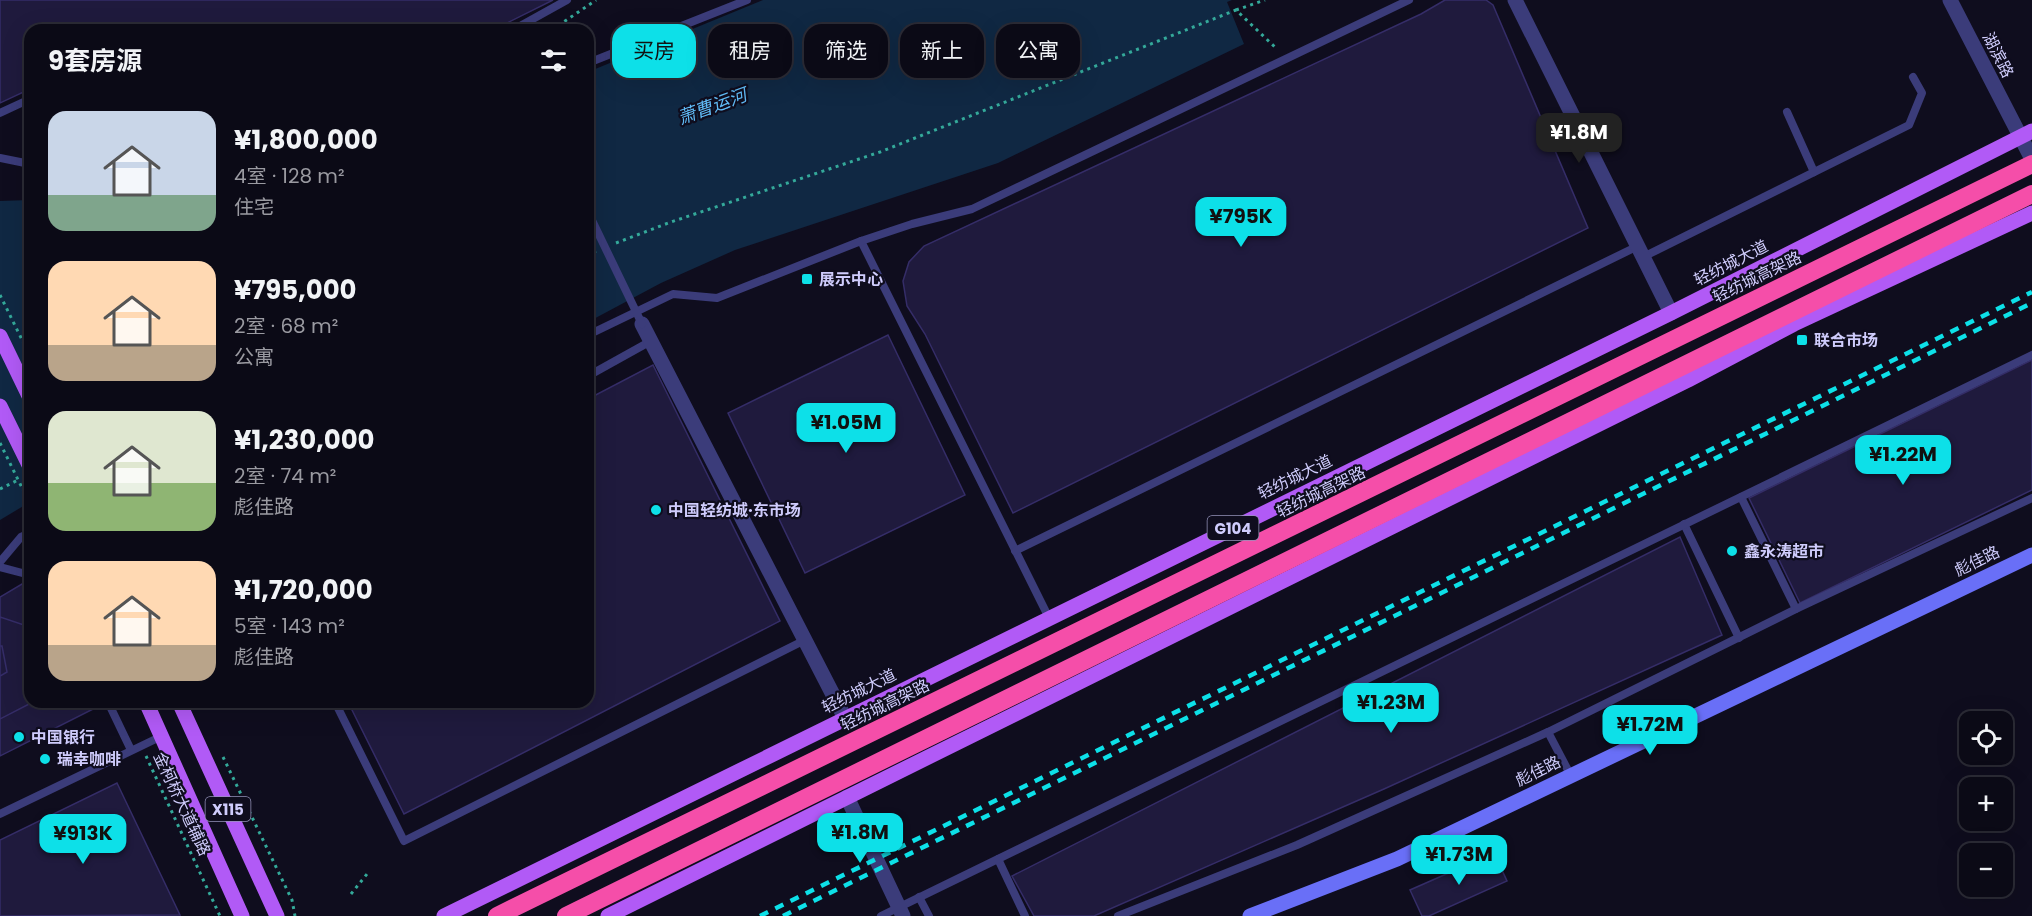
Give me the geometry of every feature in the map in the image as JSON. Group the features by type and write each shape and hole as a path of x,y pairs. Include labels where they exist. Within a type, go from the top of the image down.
{"highway":[{"name":"轻纺城高架路","path":"497,916 2032,164"},
{"path":"566,916 2032,194"}],"main road":[{"name":"轻纺城大道","path":"444,916 1671,313 2026,134"},
{"path":"608,916 1688,380 1794,324 2032,213"},
{"path":"0,336 24,386"},
{"path":"0,406 24,455"},
{"name":"X115","path":"149,708 242,916"},
{"name":"X115","path":"182,708 277,916"}],"street":[{"path":"1515,0 1671,313"},
{"name":"湖滨路","path":"1950,0 2026,134 2032,159"},
{"path":"642,324 845,718"},
{"name":"彪佳路","path":"1250,916 1397,859 2032,555"},
{"path":"847,797 901,912"}],"lane":[{"path":"524,24 567,0"},
{"path":"594,61 747,0"},
{"path":"594,332 673,294 717,298 861,241 912,224 972,209 1409,0"},
{"path":"1016,551 1640,251 1814,172 1909,124 1922,93 1913,77"},
{"path":"0,113 24,102"},
{"path":"1787,112 1814,172"},
{"path":"0,158 24,163"},
{"path":"594,224 642,324"},
{"path":"861,241 1049,618"},
{"path":"594,373 651,341"},
{"path":"881,916 901,912 919,897 2032,354"},
{"path":"1741,497 1796,609"},
{"path":"1118,916 1298,845 1548,732 1796,609 2032,498"},
{"path":"1684,524 1739,638"},
{"path":"24,536 0,565 24,573"},
{"path":"338,708 404,841 805,640"},
{"path":"111,708 131,750"},
{"path":"1548,732 1571,776"},
{"path":"0,814 162,736"},
{"path":"998,859 1026,916"},
{"path":"919,897 929,916"}],"path":[{"path":"561,24 596,0"},
{"path":"609,246 671,222 880,152 1265,0"},
{"path":"1236,10 1287,59"},
{"path":"594,252 598,250"},
{"path":"0,295 24,344"},
{"path":"0,442 24,492"},
{"path":"0,489 24,478"},
{"name":"金柯桥大道辅路","path":"142,745 220,916"},
{"path":"219,749 292,900 295,916"},
{"path":"351,894 367,874"}],"water":[{"name":"萧曹运河","path":"763,0 1232,0 1227,2 1244,44 998,163 735,250 661,283 594,319 594,70 612,62 612,78 696,78 696,28"},
{"path":"24,200 24,506 0,520 0,201"}],"building":[{"path":"0,0 553,0 505,24 24,24 24,92 0,103"},
{"path":"1445,0 1486,0 1493,5 1588,228 1013,513 925,334 907,306 903,281 909,262 924,246 1421,14"},
{"path":"888,335 965,495 805,573 728,413"},
{"path":"2032,360 2032,490 1800,603 1749,498"},
{"name":"中国轻纺城·东市场","path":"653,365 780,621 404,814 351,708 594,708 594,396"},
{"path":"1680,537 1722,635 1384,789 1094,916 1034,916 1012,876"},
{"path":"24,584 24,708 95,708 0,756 0,597"},
{"path":"0,617 24,625 24,707 0,719 0,676 7,672 2,646 0,646"},
{"path":"117,783 180,915 0,916 0,840"},
{"path":"1494,853 1507,881 1429,916 1422,916 1410,890"}],"railway":[{"path":"760,916 2032,292"},
{"path":"783,916 2032,303"}],"place":[{"name":"展示中心","path":"807,279"},
{"name":"联合市场","path":"1802,340"},
{"name":"中国轻纺城·东市场","path":"656,510"},
{"name":"鑫永涛超市","path":"1732,551"},
{"name":"中国银行","path":"19,737"},
{"name":"瑞幸咖啡","path":"45,759"}]}
